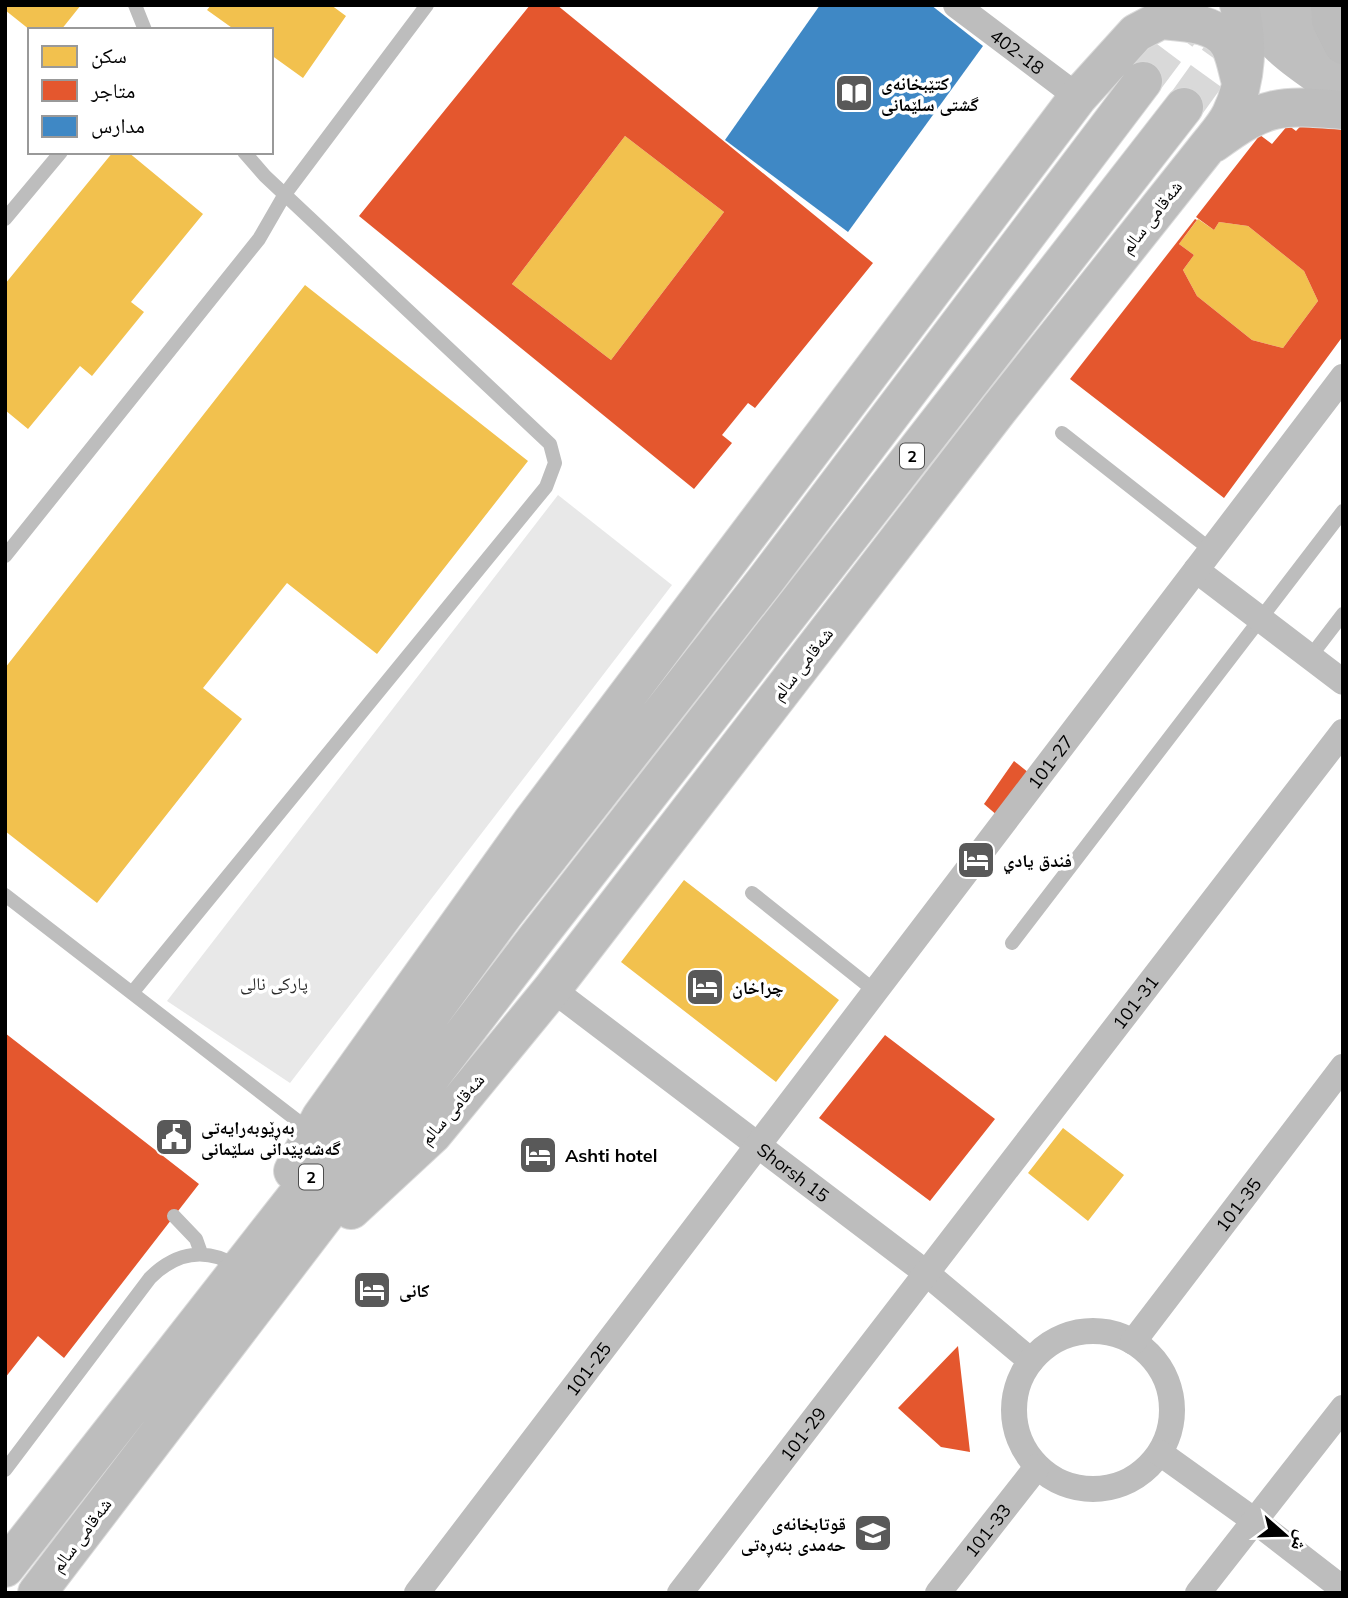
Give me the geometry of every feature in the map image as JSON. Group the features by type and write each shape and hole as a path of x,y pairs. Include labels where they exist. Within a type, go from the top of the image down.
{"main road":[{"name":"شەقامی سالم","path":"256,1266 433,1134 552,989 999,409 1230,115 1246,54 1245,27 1239,5"},
{"path":"1294,16 1331,21 1343,45"},
{"name":"شەقامی سالم","path":"256,1266 321,1117 531,823 1079,97 1162,19"},
{"path":"1162,19 1200,24 1217,34 1229,44 1241,81"},
{"name":"شەقامی سالم","path":"37,1593 320,1166 504,914 765,581 1143,81"},
{"path":"1204,150 1244,121 1268,110 1294,106 1343,110"},
{"name":"شەقامی سالم","path":"5,1568 256,1266 536,939 1184,107"}],"street":[{"name":"402-18","path":"956,5 1079,97"},
{"path":"1252,5 1265,32 1294,16"},
{"path":"1294,16 1343,51"},
{"path":"1294,16 1343,93"},
{"name":"101-27","path":"757,1146 1343,377"},
{"path":"1203,560 1260,618 1343,682"},
{"name":"101-31","path":"925,1272 1343,732"},
{"name":"Shorsh 15","path":"552,989 925,1272 1031,1361"},
{"name":"101-35","path":"1133,1342 1343,1067"},
{"name":"101-25","path":"417,1593 757,1146"},
{"name":"101-29","path":"680,1593 925,1272"},
{"path":"1090,1331 1113,1333 1133,1342 1153,1359 1166,1380 1169,1392 1172,1405 1170,1430 1160,1453 1144,1471 1124,1483 1102,1489 1078,1488 1056,1481 1037,1467 1023,1448 1015,1427 1014,1404 1020,1381 1031,1361 1048,1346 1068,1335 1090,1331"},
{"path":"1198,1593 1343,1408"},
{"path":"1160,1453 1343,1589"},
{"name":"101-33","path":"938,1593 1037,1467"}],"lane":[{"path":"135,5 144,28"},
{"path":"5,556 259,239 285,194 427,5"},
{"path":"5,219 59,154"},
{"path":"132,993 546,487 555,463 550,444 265,176 246,154"},
{"path":"1062,433 1203,560"},
{"path":"1012,943 1343,511"},
{"path":"1310,657 1343,614"},
{"path":"752,893 875,991"},
{"path":"5,895 313,1133"},
{"path":"174,1216 195,1238 201,1253"},
{"path":"5,1471 150,1278 172,1260 201,1253 256,1266"}],"green space":[{"name":"پارکی نالی","path":"558,495 672,585 290,1083 167,1001"}],"building: سكن":[{"path":"5,5 81,5 63,28 28,28 5,10"},
{"path":"211,5 331,5 346,16 303,78 273,56 273,28 232,28 207,10"},
{"path":"625,136 724,212 611,360 512,284"},
{"path":"111,154 130,154 203,214 131,302 144,312 92,376 80,366 28,429 5,410 5,284"},
{"path":"1198,219 1214,230 1219,222 1248,226 1304,271 1318,301 1283,348 1252,340 1197,296 1183,270 1194,255 1179,244"},
{"path":"305,285 528,461 377,654 287,583 203,688 242,719 97,903 5,831 5,668"},
{"path":"1111,329 1222,418 1191,457 1079,371"},
{"path":"684,880 839,1000 776,1082 621,962"},
{"path":"1063,1128 1124,1175 1088,1221 1028,1173"}],"building: متاجر":[{"path":"530,5 557,5 873,263 755,408 748,403 722,435 732,443 694,489 359,216","holes":["625,136 724,212 611,360 512,284"]},
{"path":"1343,117 1343,336 1224,498 1070,379 1195,219 1197,220 1179,244 1194,255 1183,270 1197,296 1252,340 1283,348 1318,301 1304,271 1248,226 1219,222 1214,230 1196,217 1260,135 1272,144 1288,125 1296,131 1307,119"},
{"path":"1014,761 1029,773 998,816 984,804"},
{"path":"5,1033 199,1184 64,1358 38,1336 5,1378"},
{"path":"885,1035 995,1119 930,1201 819,1118"},
{"path":"958,1346 970,1452 941,1447 898,1408"}],"building: مدارس":[{"name":"کتێبخانەی گشتی سلێمانی","path":"820,5 931,5 983,46 848,232 725,140"}],"tunnel":[{"path":"1143,81 1200,5"},
{"path":"1184,107 1246,21"}],"place":[{"name":"کتێبخانەی گشتی سلێمانی","path":"854,93"},
{"name":"فندق يادي","path":"976,860"},
{"name":"چراخان","path":"705,987"},
{"name":"بەڕێوبەرایەتی گەشەپێدانی سلێمانی","path":"174,1137"},
{"name":"Ashti hotel","path":"538,1155"},
{"name":"کانی","path":"372,1290"},
{"name":"قوتابخانەی حەمدی بنەڕەتی","path":"873,1533"}]}
